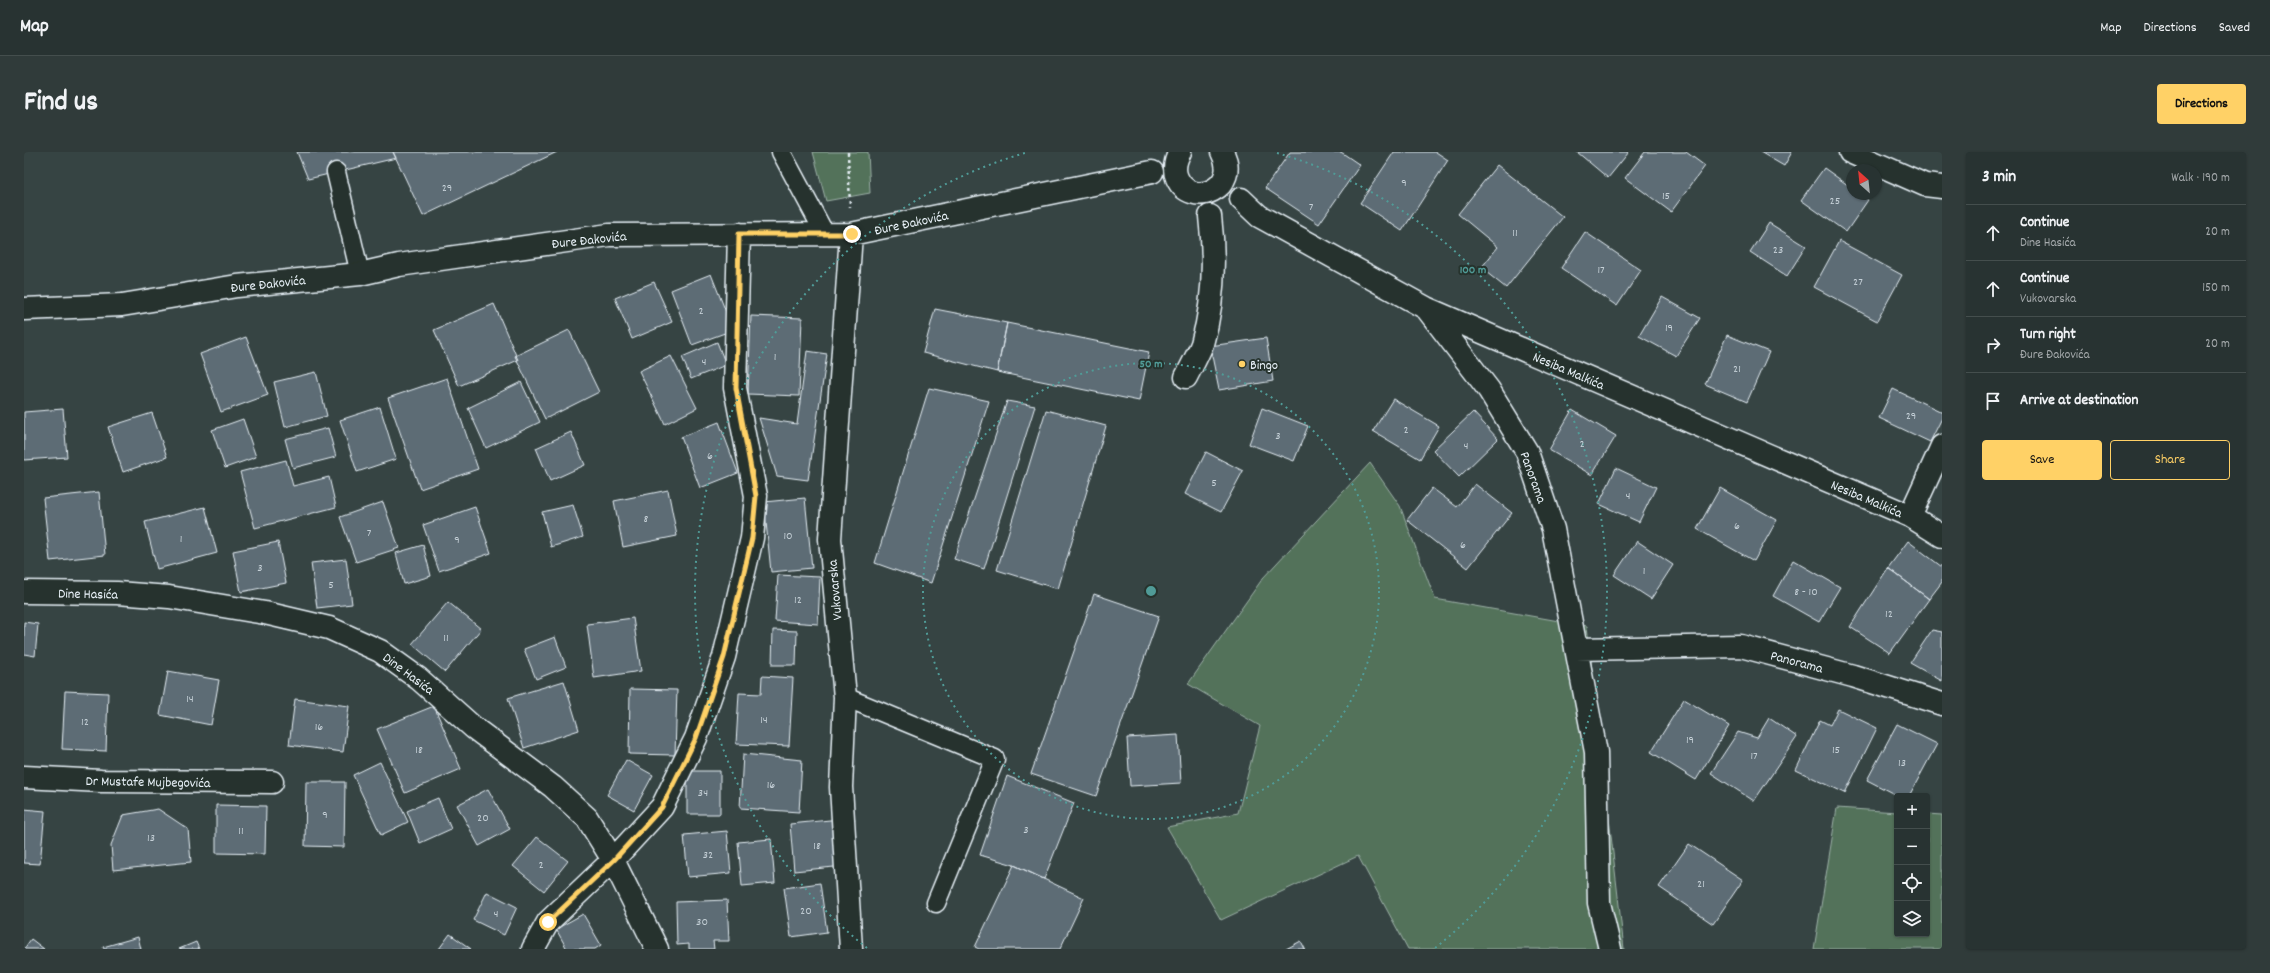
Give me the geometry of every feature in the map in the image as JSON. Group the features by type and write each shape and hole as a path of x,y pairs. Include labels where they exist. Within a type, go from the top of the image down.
{"street":[{"path":"1850,152 1925,185 1942,187"},
{"path":"1152,172 1179,154"},
{"path":"1179,154 1175,165 1209,179 1210,216 1213,242 1211,296 1202,345 1186,377"},
{"name":"Đure Đakovića","path":"24,309 122,305 238,286 360,274 399,265 609,235 852,234 1152,172"},
{"name":"Nesiba Malkića","path":"1152,172 1209,179 1240,199 1259,216 1426,308 1910,516 1942,536"},
{"path":"534,949 548,922 614,860 662,807 696,738 724,657 752,538 756,496 736,388 739,234"},
{"name":"Vukovarska","path":"852,234 830,539 845,697 841,786 852,948"},
{"name":"Panorama","path":"1426,308 1489,390 1527,452 1553,529 1596,752 1599,903 1610,949"},
{"name":"Nesiba Malkića","path":"1910,516 1942,446"},
{"name":"Dine Hasića","path":"24,592 117,593 169,597 265,613 329,628 380,651 419,678 474,728 553,787 587,818 614,860"},
{"name":"Panorama","path":"1576,649 1741,646 1853,676 1942,704"},
{"name":"Dr Mustafe Mujbegovića","path":"24,778 101,781 272,782"},
{"path":"614,860 657,949"}],"lane":[{"path":"781,152 825,234"},
{"path":"336,172 360,274"},
{"path":"845,697 995,759 936,903"}],"path":[{"path":"848,152 852,234"}],"green space":[{"path":"813,152 868,152 870,193 826,201"},
{"path":"1370,463 1400,506 1435,599 1587,626 1624,949 1408,949 1358,856 1221,920 1167,827 1238,813 1260,726 1188,684 1263,578"},
{"path":"1837,808 1894,812 1894,937 1930,937 1930,814 1942,815 1942,949 1814,949"}],"building":[{"path":"297,152 393,152 396,158 308,179"},
{"path":"393,152 557,152 423,216"},
{"path":"1290,152 1341,152 1360,165 1319,224 1265,188"},
{"path":"1394,152 1436,152 1448,160 1402,231 1360,203"},
{"path":"1577,152 1629,152 1608,178"},
{"path":"1645,152 1686,152 1705,166 1671,212 1625,178"},
{"path":"1760,152 1792,152 1784,166"},
{"path":"1497,165 1563,217 1506,288 1481,268 1498,247 1458,214"},
{"path":"1824,168 1846,184 1846,200 1868,200 1846,232 1801,200"},
{"path":"1769,223 1806,246 1787,276 1750,252"},
{"path":"1585,232 1641,270 1617,306 1561,268"},
{"path":"1839,241 1902,275 1877,321 1814,287"},
{"path":"711,274 733,330 692,345 671,290"},
{"path":"654,282 672,322 632,339 615,298"},
{"path":"1662,297 1700,318 1676,356 1639,336"},
{"path":"494,304 518,360 459,386 434,330"},
{"path":"935,309 1007,323 997,372 923,353"},
{"path":"751,316 802,318 799,396 748,394"},
{"path":"1007,323 1149,352 1139,401 997,372"},
{"path":"569,330 599,392 545,419 515,356"},
{"path":"1727,335 1769,352 1747,402 1705,384"},
{"path":"246,337 268,395 221,412 200,354"},
{"name":"Bingo","path":"1266,338 1273,381 1219,390 1210,346"},
{"path":"717,342 726,365 691,379 682,357"},
{"path":"807,351 827,354 808,480 777,476 759,418 797,424"},
{"path":"671,356 697,408 665,424 639,371"},
{"path":"316,372 327,416 285,427 274,382"},
{"path":"447,378 478,469 420,489 388,398"},
{"path":"521,382 540,422 486,448 468,408"},
{"path":"929,388 989,401 931,583 875,563"},
{"path":"1893,389 1942,412 1942,418 1930,442 1879,418"},
{"path":"1393,399 1439,426 1420,459 1373,431"},
{"path":"1007,401 1035,406 984,569 954,559"},
{"path":"380,407 396,459 357,472 340,420"},
{"path":"1262,408 1308,426 1294,461 1249,444"},
{"path":"63,409 67,457 24,460 24,412"},
{"path":"1046,410 1106,426 1058,589 997,570"},
{"path":"1572,410 1616,436 1592,475 1549,450"},
{"path":"1473,412 1498,439 1459,477 1433,450"},
{"path":"152,413 167,457 123,472 108,427"},
{"path":"243,419 256,457 225,468 212,430"},
{"path":"719,422 738,473 700,488 681,437"},
{"path":"328,428 336,457 293,468 285,439"},
{"path":"571,432 585,465 550,481 536,448"},
{"path":"1206,452 1243,471 1221,512 1185,494"},
{"path":"286,460 293,486 329,477 336,507 255,528 240,472"},
{"path":"1616,468 1656,487 1639,522 1599,504"},
{"path":"1475,484 1512,513 1468,568 1407,520 1432,488 1457,507"},
{"path":"1720,488 1777,520 1754,561 1697,529"},
{"path":"668,490 677,536 623,547 614,501"},
{"path":"99,492 105,555 50,561 43,498"},
{"path":"805,498 812,568 771,572 764,502"},
{"path":"383,502 399,548 356,562 340,517"},
{"path":"573,505 583,537 551,547 542,512"},
{"path":"205,507 217,553 157,569 145,522"},
{"path":"475,507 491,553 439,571 423,525"},
{"path":"1637,541 1673,565 1651,599 1614,575"},
{"path":"1908,541 1942,567 1942,582 1929,599 1888,568"},
{"path":"278,542 286,583 241,592 233,551"},
{"path":"423,545 431,576 404,584 396,553"},
{"path":"346,559 352,604 317,608 311,563"},
{"path":"1793,560 1840,587 1819,622 1773,596"},
{"path":"1888,568 1929,599 1890,653 1850,627"},
{"path":"778,575 820,577 818,624 775,621"},
{"path":"1094,594 1159,616 1096,796 1031,774"},
{"path":"448,602 481,629 445,672 412,644"},
{"path":"633,618 641,671 594,678 587,624"},
{"path":"24,622 38,624 35,656 24,654"},
{"path":"773,630 797,631 796,665 772,665"},
{"path":"1932,630 1942,632 1942,681 1910,663"},
{"path":"555,637 566,667 536,679 524,649"},
{"path":"168,671 219,680 211,725 160,715"},
{"path":"762,676 793,678 789,746 736,744 739,693 761,694"},
{"path":"564,681 579,730 524,748 508,698"},
{"path":"630,689 677,690 675,755 629,754"},
{"path":"65,691 108,693 106,751 62,749"},
{"path":"295,699 349,706 343,752 289,745"},
{"path":"1684,699 1729,726 1696,780 1651,752"},
{"path":"434,706 461,769 405,793 377,729"},
{"path":"1838,709 1877,728 1845,793 1796,770 1820,720 1830,725"},
{"path":"1769,718 1797,737 1754,801 1711,773 1738,732 1757,738"},
{"path":"1897,724 1937,744 1911,793 1894,794 1867,780"},
{"path":"1178,735 1181,783 1130,786 1127,738"},
{"path":"743,754 802,760 799,812 740,808"},
{"path":"626,760 653,775 634,810 607,795"},
{"path":"380,762 408,822 381,835 353,775"},
{"path":"687,771 720,771 720,814 687,814"},
{"path":"1007,776 1074,803 1044,879 1014,865 980,855"},
{"path":"306,782 345,782 344,847 305,846"},
{"path":"488,789 510,829 479,846 457,805"},
{"path":"438,798 451,829 420,843 407,811"},
{"path":"216,805 266,806 265,854 216,853"},
{"path":"24,809 45,811 40,864 24,863"},
{"path":"158,809 188,829 191,862 113,870 111,845 123,815"},
{"path":"840,819 844,866 794,871 790,824"},
{"path":"727,831 731,873 688,877 684,835"},
{"path":"537,837 568,861 544,891 513,866"},
{"path":"771,839 775,883 742,886 738,842"},
{"path":"1689,844 1743,880 1713,924 1659,887"},
{"path":"1014,865 1084,898 1060,949 979,949 975,947"},
{"path":"820,883 827,932 791,937 784,888"},
{"path":"487,892 517,907 504,935 473,920"},
{"path":"727,900 729,941 713,941 714,949 689,949 689,944 677,945 676,902"},
{"path":"583,914 601,945 595,949 567,949 556,929"},
{"path":"450,934 471,949 439,949"},
{"path":"138,937 141,949 104,949 103,947"},
{"path":"31,939 44,949 24,949"},
{"path":"1301,941 1305,949 1286,949"},
{"path":"196,942 199,949 179,949"}],"place":[{"name":"Bingo","path":"1242,364"}],"route":[{"path":"548,922 614,860 662,807 696,738 724,657 752,538 756,496 745,444 736,388 736,325 739,234 852,234"}]}
